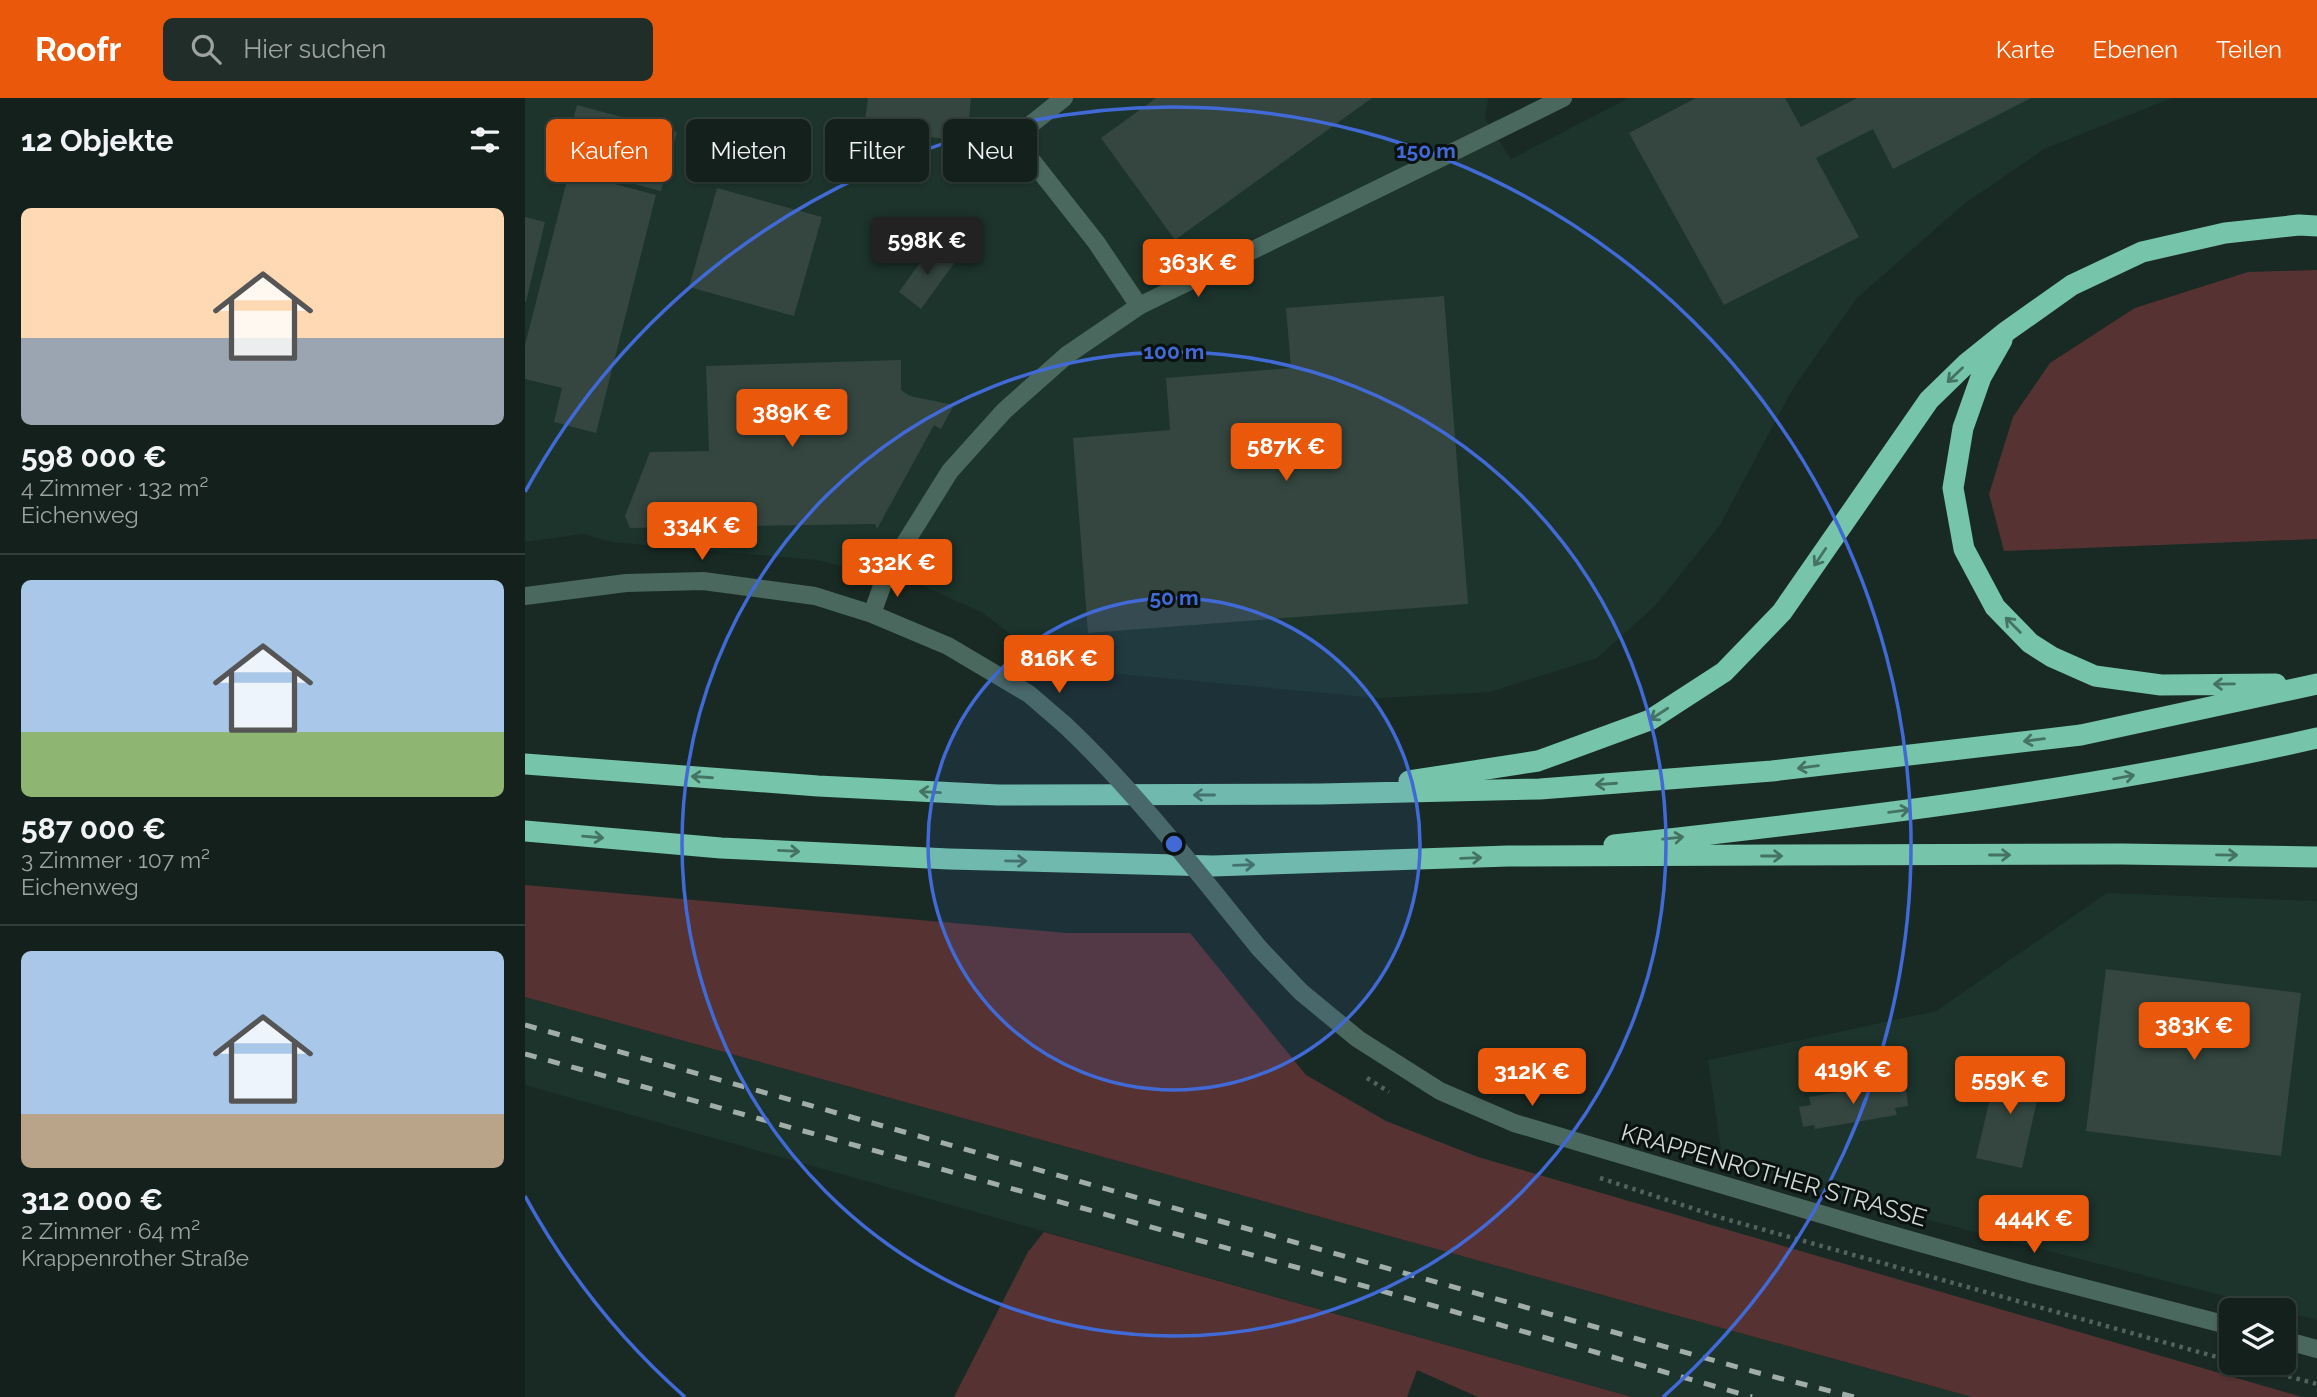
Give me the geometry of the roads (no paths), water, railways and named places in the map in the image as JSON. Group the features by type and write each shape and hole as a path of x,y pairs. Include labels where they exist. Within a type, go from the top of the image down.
{"highway":[{"path":"1321,794 1538,761 1650,720 1724,672 1782,612 1929,400 1966,364 2007,331 2072,285 2141,252 2225,233 2299,225 2317,226"},
{"path":"2007,331 1982,377 1962,428 1953,488 1964,549 1995,607 2030,643 2052,657 2095,676 2161,685 2317,684"},
{"path":"525,764 818,786 998,795 1321,794 1540,789 1772,771 2081,735 2317,684"},
{"path":"1508,856 1787,826 2013,796 2220,761 2317,738"},
{"path":"525,831 721,848 1213,866 1508,856 2122,854 2317,857"}],"street":[{"path":"1064,98 1014,138 1096,242 1139,306"},
{"path":"872,614 887,572 950,471 1004,411 1067,355 1139,306 1563,98"},
{"name":"KRAPPENROTHER STRASSE","path":"525,596 626,583 703,581 815,596 872,614 948,646 1028,694 1065,725 1104,762 1142,804 1260,948 1301,992 1359,1039 1440,1091 1514,1123 1891,1235 2219,1323"},
{"path":"2296,1343 2317,1349"}],"railway":[{"path":"525,1025 1755,1372 1854,1397"},
{"path":"525,1054 1375,1289 1752,1397"}]}
